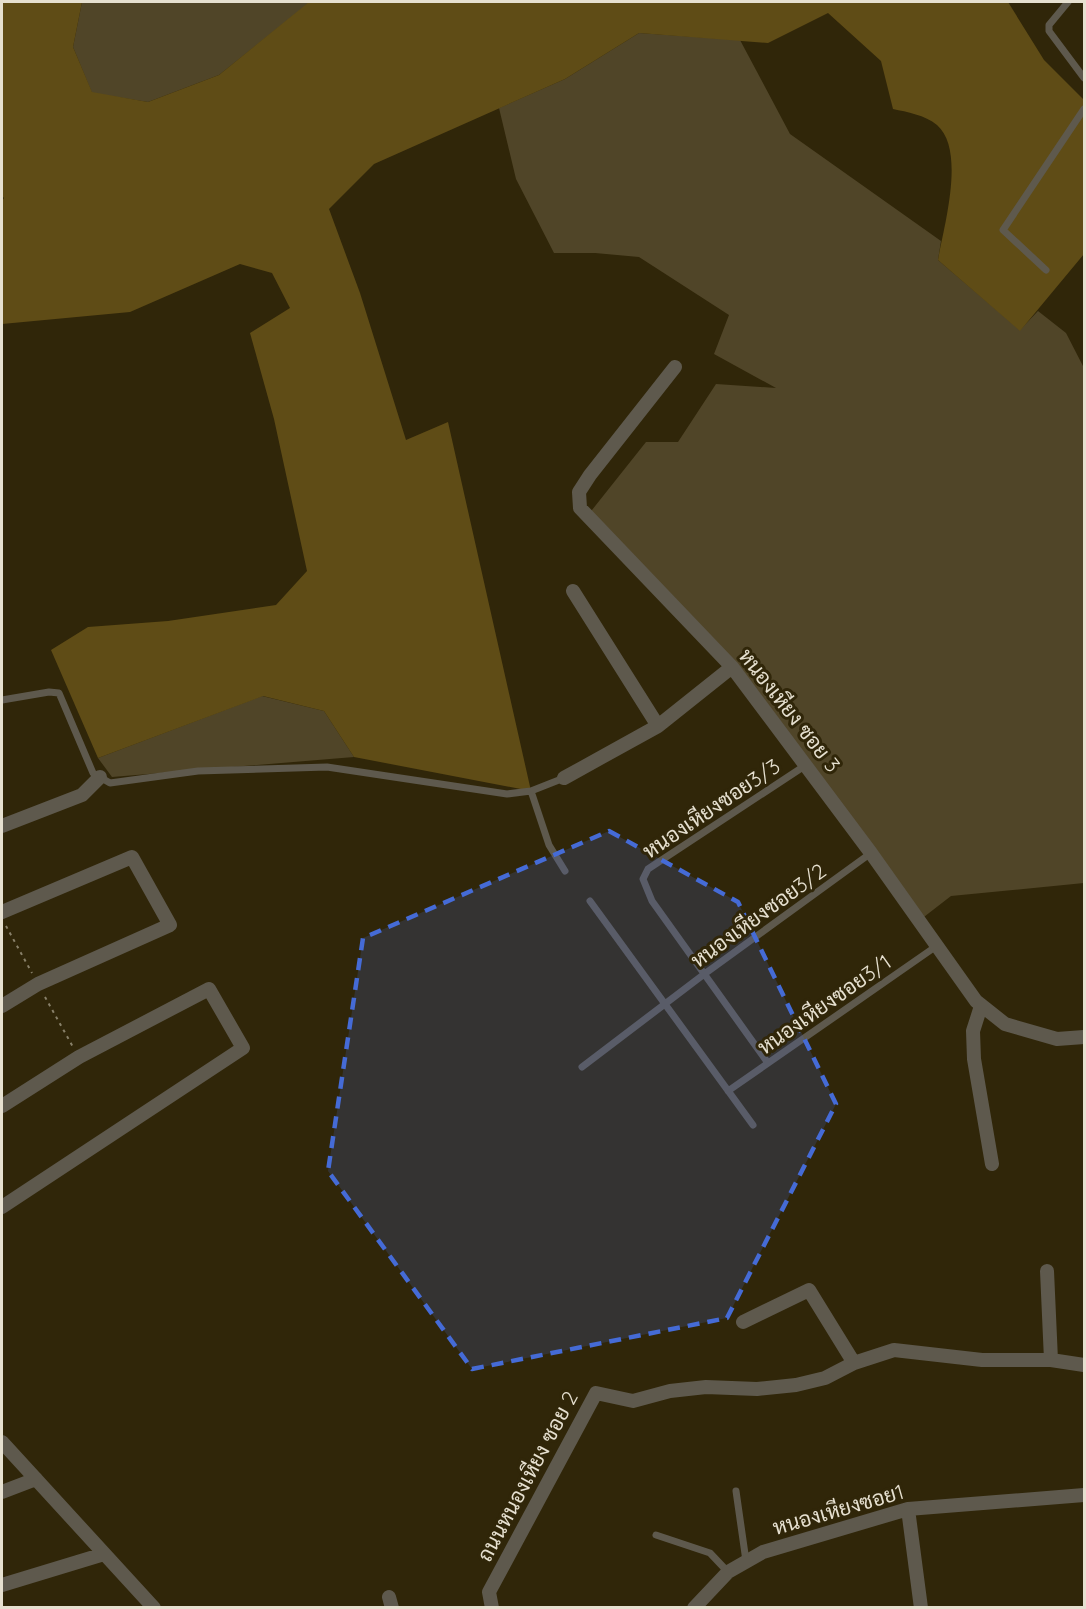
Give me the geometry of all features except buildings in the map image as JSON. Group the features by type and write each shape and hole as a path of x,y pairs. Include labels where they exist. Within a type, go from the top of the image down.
{"street":[{"name":"หนองเหียง ซอย 3","path":"675,367 590,475 579,492 580,508 732,667 872,853 981,1006 1005,1024 1057,1039 1084,1037"},
{"path":"573,591 658,726"},
{"path":"564,778 658,726 732,667"},
{"path":"2,826 82,795 100,777"},
{"path":"2,912 132,858 170,925 38,984 2,1006"},
{"path":"2,1106 79,1057 209,989 243,1048 2,1206"},
{"path":"981,1006 973,1031 974,1059 992,1164"},
{"path":"1047,1271 1051,1360"},
{"path":"743,1322 809,1290 854,1363"},
{"name":"ถนนหนองเหียง ซอย 2","path":"492,1608 489,1592 596,1394 633,1401 670,1391 706,1387 757,1389 796,1385 825,1378 854,1363 894,1350 982,1360 1051,1360 1084,1365"},
{"path":"2,1442 154,1608"},
{"path":"2,1492 36,1479"},
{"name":"หนองเหียงซอย1","path":"694,1608 728,1572 763,1552 908,1509 1084,1495"},
{"path":"908,1509 921,1608"},
{"path":"2,1585 104,1554"}],"lane":[{"path":"1068,2 1049,25 1049,31 1084,78"},
{"path":"1046,270 1003,230 1084,109"},
{"path":"2,700 49,692 60,693 93,773 110,783 198,771 327,767 507,794 531,791 564,778"},
{"name":"หนองเหียงซอย3/3","path":"703,975 652,901 643,875 702,832 806,765"},
{"path":"531,791 549,845 565,871"},
{"name":"หนองเหียงซอย3/2","path":"582,1067 703,975 872,853"},
{"path":"590,901 753,1125"},
{"name":"หนองเหียงซอย3/1","path":"728,1091 938,945"},
{"path":"703,975 768,1063"},
{"path":"736,1491 746,1561"},
{"path":"656,1535 710,1553 728,1572"}],"highlighted area":[{"path":"609,831 738,902 836,1104 727,1318 472,1369 328,1171 363,938"}],"shaded area":[{"path":"2,2 82,2 73,47 92,92 148,102 219,75 309,2 1008,2 1044,60 1084,100 1084,254 1020,331 938,260 951,189 952,170 946,137 937,125 927,119 893,109 881,61 828,13 768,43 639,33 565,79 374,164 329,209 360,293 406,440 448,422 531,791 354,757 324,711 263,696 98,758 51,650 88,627 168,621 276,605 307,571 274,419 250,333 290,308 272,273 240,264 130,312 2,324 2,201 4,198 2,196"},
{"path":"82,2 309,3 219,75 148,102 92,93 73,47"},
{"path":"639,33 740,40 790,134 941,241 938,260 1020,330 1038,311 1066,333 1084,368 1084,883 951,896 920,920 723,659 588,515 646,442 678,442 716,384 776,388 714,354 729,315 639,257 595,253 554,253 516,179 499,108 565,79"},
{"path":"262,696 324,711 354,757 112,777 98,758"}]}
